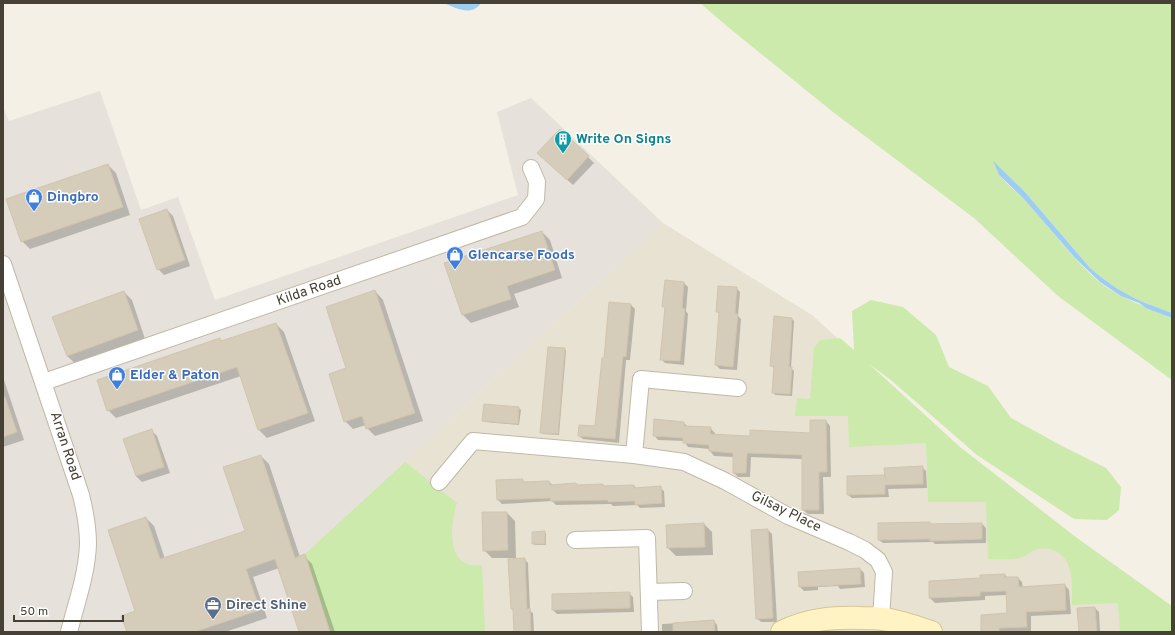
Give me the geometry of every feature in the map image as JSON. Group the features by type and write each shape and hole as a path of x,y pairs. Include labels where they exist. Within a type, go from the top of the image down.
{"street":[{"name":"Kilda Road","path":"44,382 522,217 536,199 537,182 531,168"},
{"name":"Arran Road","path":"3,264 81,495 87,527 86,558 83,578 69,632"},
{"path":"634,455 641,379 738,388"},
{"name":"Gilsay Place","path":"439,482 472,440 634,455 684,462 724,481 788,516 865,550 878,560 884,572 881,618"},
{"path":"575,540 647,538 650,632"},
{"path":"649,592 684,591"},
{"path":"782,632 798,625 837,617 881,618 904,623 931,632"}],"shaded area":[{"path":"100,91 141,210 178,197 215,300 518,195 497,112 531,98 663,223 305,554 330,632 3,632 3,107 9,121"},
{"path":"663,223 812,315 963,452 1172,632 330,632 305,554"}],"green space":[{"path":"700,3 1172,3 1172,313 1132,297 1110,284 1097,274 1090,268 1025,192 994,163 1003,180 1029,204 1071,254 1098,281 1105,287 1124,297 1172,318 1172,380 1058,296 974,218 833,112"},
{"path":"871,300 903,307 936,335 949,367 988,386 1011,418 1106,468 1121,487 1119,510 1107,520 1074,519 977,455 892,381 868,363 960,447 1077,538 1172,606 1172,632 1120,632 1118,603 1072,605 1072,577 1070,570 1064,558 1054,550 1041,548 1019,558 988,559 986,502 928,502 926,443 849,447 848,416 795,416 797,398 810,399 814,348 820,340 840,338 854,350 852,311"},
{"path":"405,462 457,503 453,519 452,538 457,555 462,561 471,565 482,565 485,632 331,632 305,554"}],"water":[{"path":"444,3 481,3 473,10 464,10"},
{"path":"993,161 1025,192 1090,268 1110,284 1125,293 1140,301 1172,313 1172,318 1121,296 1100,282 1075,258 1024,199 999,175"}],"building":[{"name":"Write On Signs","path":"560,129 589,156 567,180 537,153"},
{"path":"108,164 123,207 21,242 6,199"},
{"path":"167,209 185,260 157,270 139,219"},
{"path":"542,231 555,270 507,286 511,299 462,315 444,263"},
{"path":"665,280 684,282 682,308 685,309 680,361 660,360 665,307 662,307"},
{"path":"718,286 737,287 735,314 738,314 733,367 715,365 719,312 716,312"},
{"path":"375,290 415,413 366,429 362,416 344,422 329,374 346,368 326,307"},
{"path":"124,291 138,330 67,356 52,317"},
{"path":"609,302 631,304 626,357 623,356 615,439 578,436 579,425 595,426 602,358 604,358"},
{"path":"774,316 792,318 789,367 792,367 790,394 772,393 774,366 770,366"},
{"path":"276,323 308,413 258,430 237,367 107,411 97,380 220,338 221,341"},
{"path":"548,347 565,348 558,434 540,433"},
{"path":"3,397 5,397 17,432 3,437"},
{"path":"484,404 519,407 518,424 482,421"},
{"path":"654,419 684,422 684,426 711,427 710,434 750,436 750,430 810,433 810,420 826,420 827,472 819,472 819,510 802,510 802,455 747,453 746,473 733,473 733,453 709,451 709,445 683,443 683,438 653,436"},
{"path":"152,429 164,467 136,476 123,439"},
{"path":"261,455 295,558 305,554 330,632 299,632 275,559 246,569 260,610 194,632 127,632 121,616 135,611 108,530 146,517 160,559 245,531 223,467"},
{"path":"923,466 923,484 885,485 885,494 847,495 847,476 885,475 884,468"},
{"path":"523,479 523,482 549,481 550,485 576,483 577,485 603,484 603,486 634,485 634,488 661,486 662,503 635,505 635,501 551,501 550,498 497,500 496,480"},
{"path":"482,512 507,512 508,550 483,551"},
{"path":"930,522 930,524 982,523 982,539 930,541 930,539 878,540 878,523"},
{"path":"704,523 705,547 667,548 666,525"},
{"path":"768,529 773,618 756,619 751,530"},
{"path":"545,531 545,544 532,544 532,532"},
{"path":"525,558 527,609 530,608 531,632 514,632 508,559"},
{"path":"860,568 861,584 799,587 798,572"},
{"path":"1005,574 1005,577 1018,577 1019,587 1065,584 1066,610 1026,612 1027,627 999,628 999,632 981,632 981,615 1007,613 1006,591 980,592 980,596 929,598 929,581 980,578 980,575"},
{"path":"630,592 630,608 552,610 552,594"},
{"path":"1095,607 1097,632 1079,632 1077,608"},
{"path":"714,620 715,632 673,632 673,623"}],"place":[{"name":"Write On Signs","path":"563,154"},
{"name":"Dingbro","path":"34,212"},
{"name":"Glencarse Foods","path":"455,270"},
{"name":"Elder & Paton","path":"117,390"},
{"name":"Direct Shine","path":"213,620"}]}
